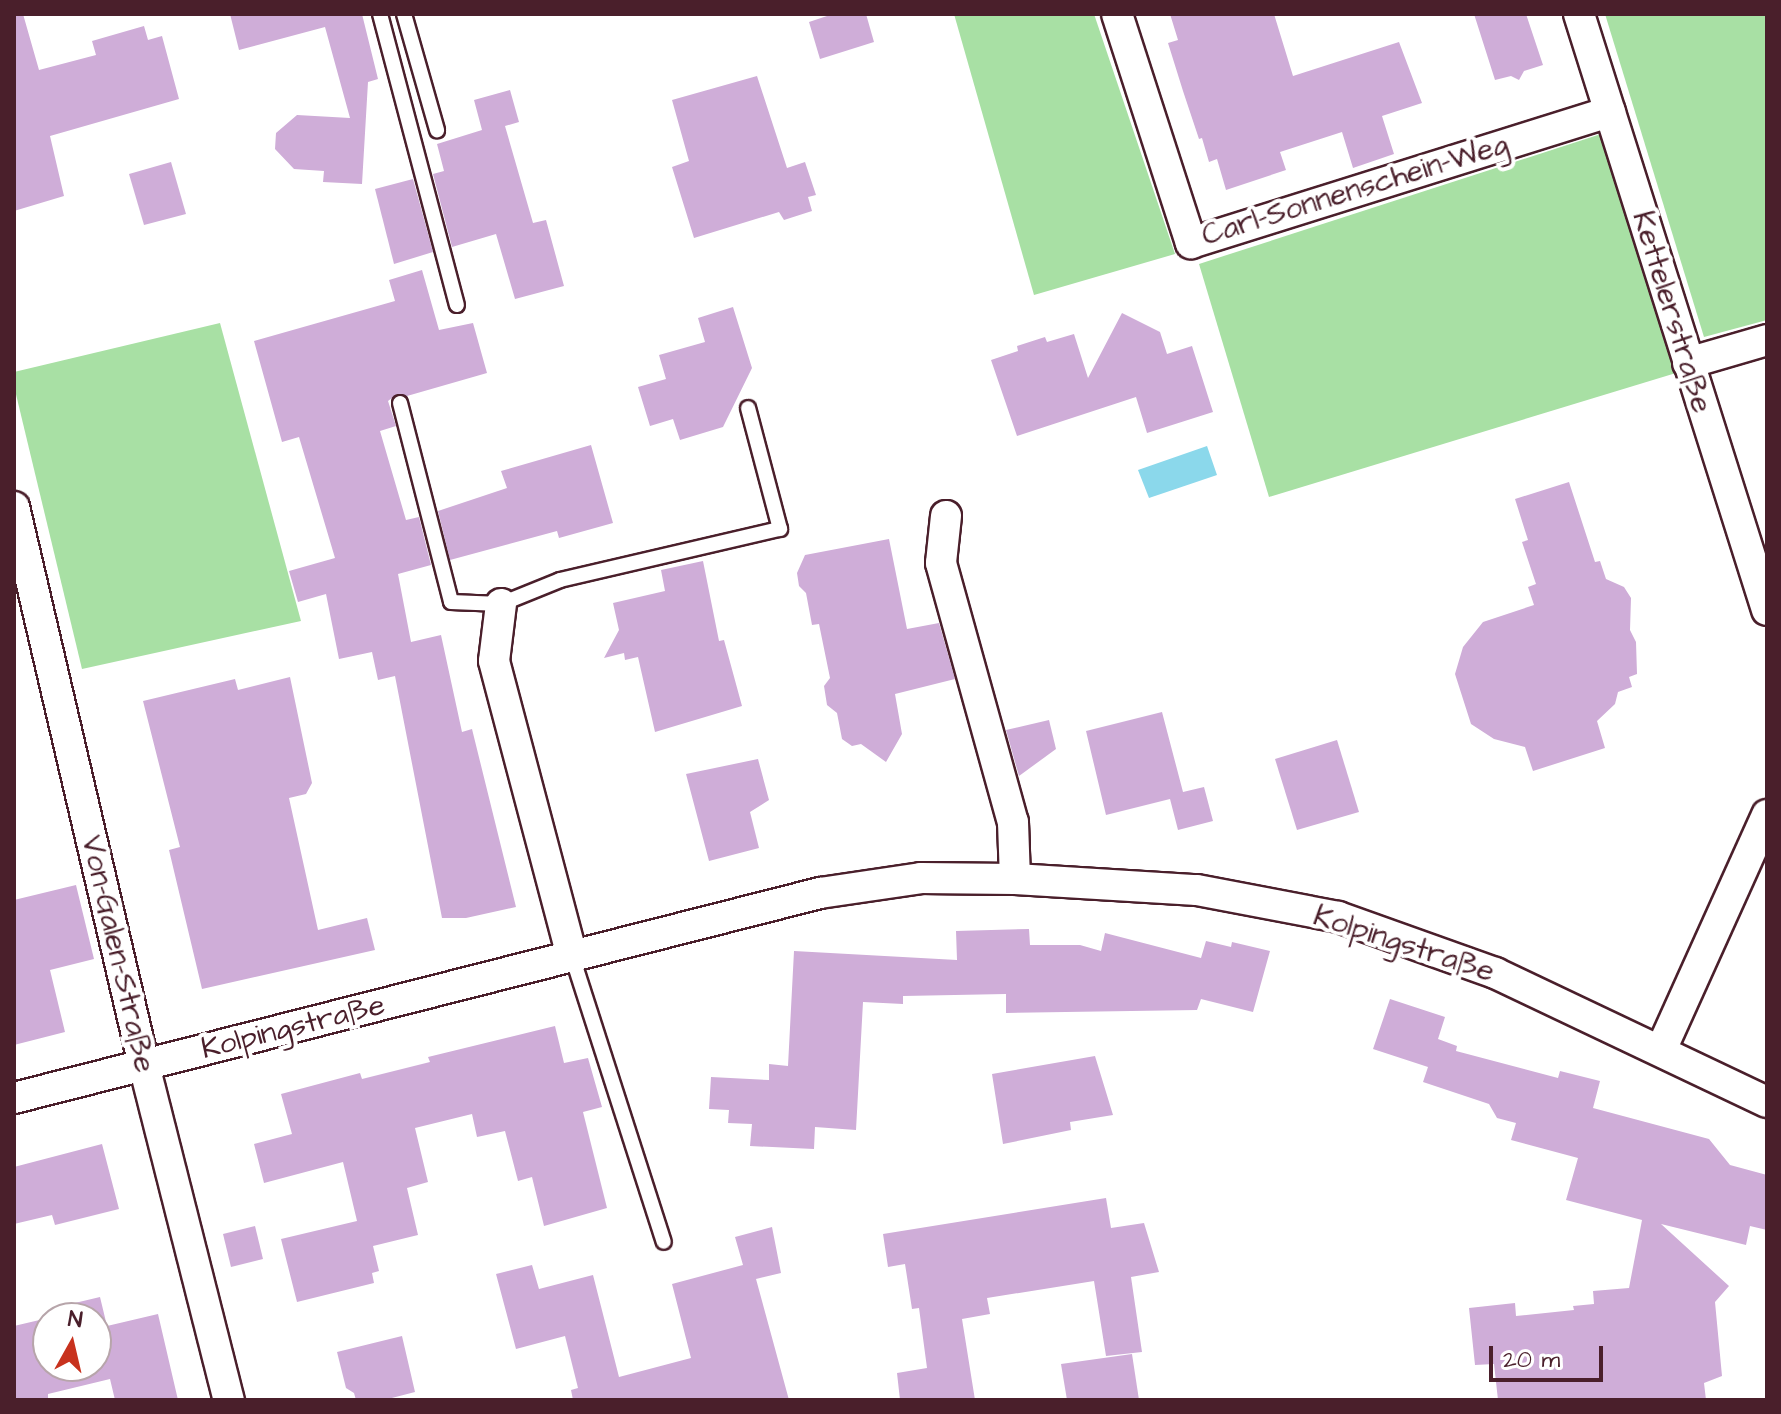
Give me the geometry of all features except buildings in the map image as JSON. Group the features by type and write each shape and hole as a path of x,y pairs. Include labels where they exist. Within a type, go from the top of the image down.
{"street":[{"name":"Carl-Sonnenschein-Weg","path":"1117,14 1191,243 1610,112"},
{"name":"Kettelerstraße","path":"1579,14 1767,610"},
{"path":"1688,363 1767,340"},
{"name":"Von-Galen-Straße","path":"14,507 144,1065 229,1400"},
{"path":"946,516 941,563 1013,822 1015,879"},
{"path":"501,604 494,661 572,956"},
{"path":"1661,1050 1767,815"},
{"name":"Kolpingstraße","path":"14,1098 820,893 921,878 1015,879 1197,890 1338,917 1495,973 1767,1102"}],"lane":[{"path":"380,14 457,305"},
{"path":"404,14 437,130"},
{"path":"400,403 451,602 501,604 560,580 780,529 748,408"},
{"path":"572,956 664,1242"}],"green space":[{"path":"954,14 1094,14 1175,254 1034,295"},
{"path":"1605,14 1767,14 1767,320 1704,337"},
{"path":"1601,134 1676,373 1269,497 1199,264"},
{"path":"220,323 301,621 82,669 14,386 14,372"}],"water":[{"path":"1207,446 1217,475 1149,498 1138,470"}]}
